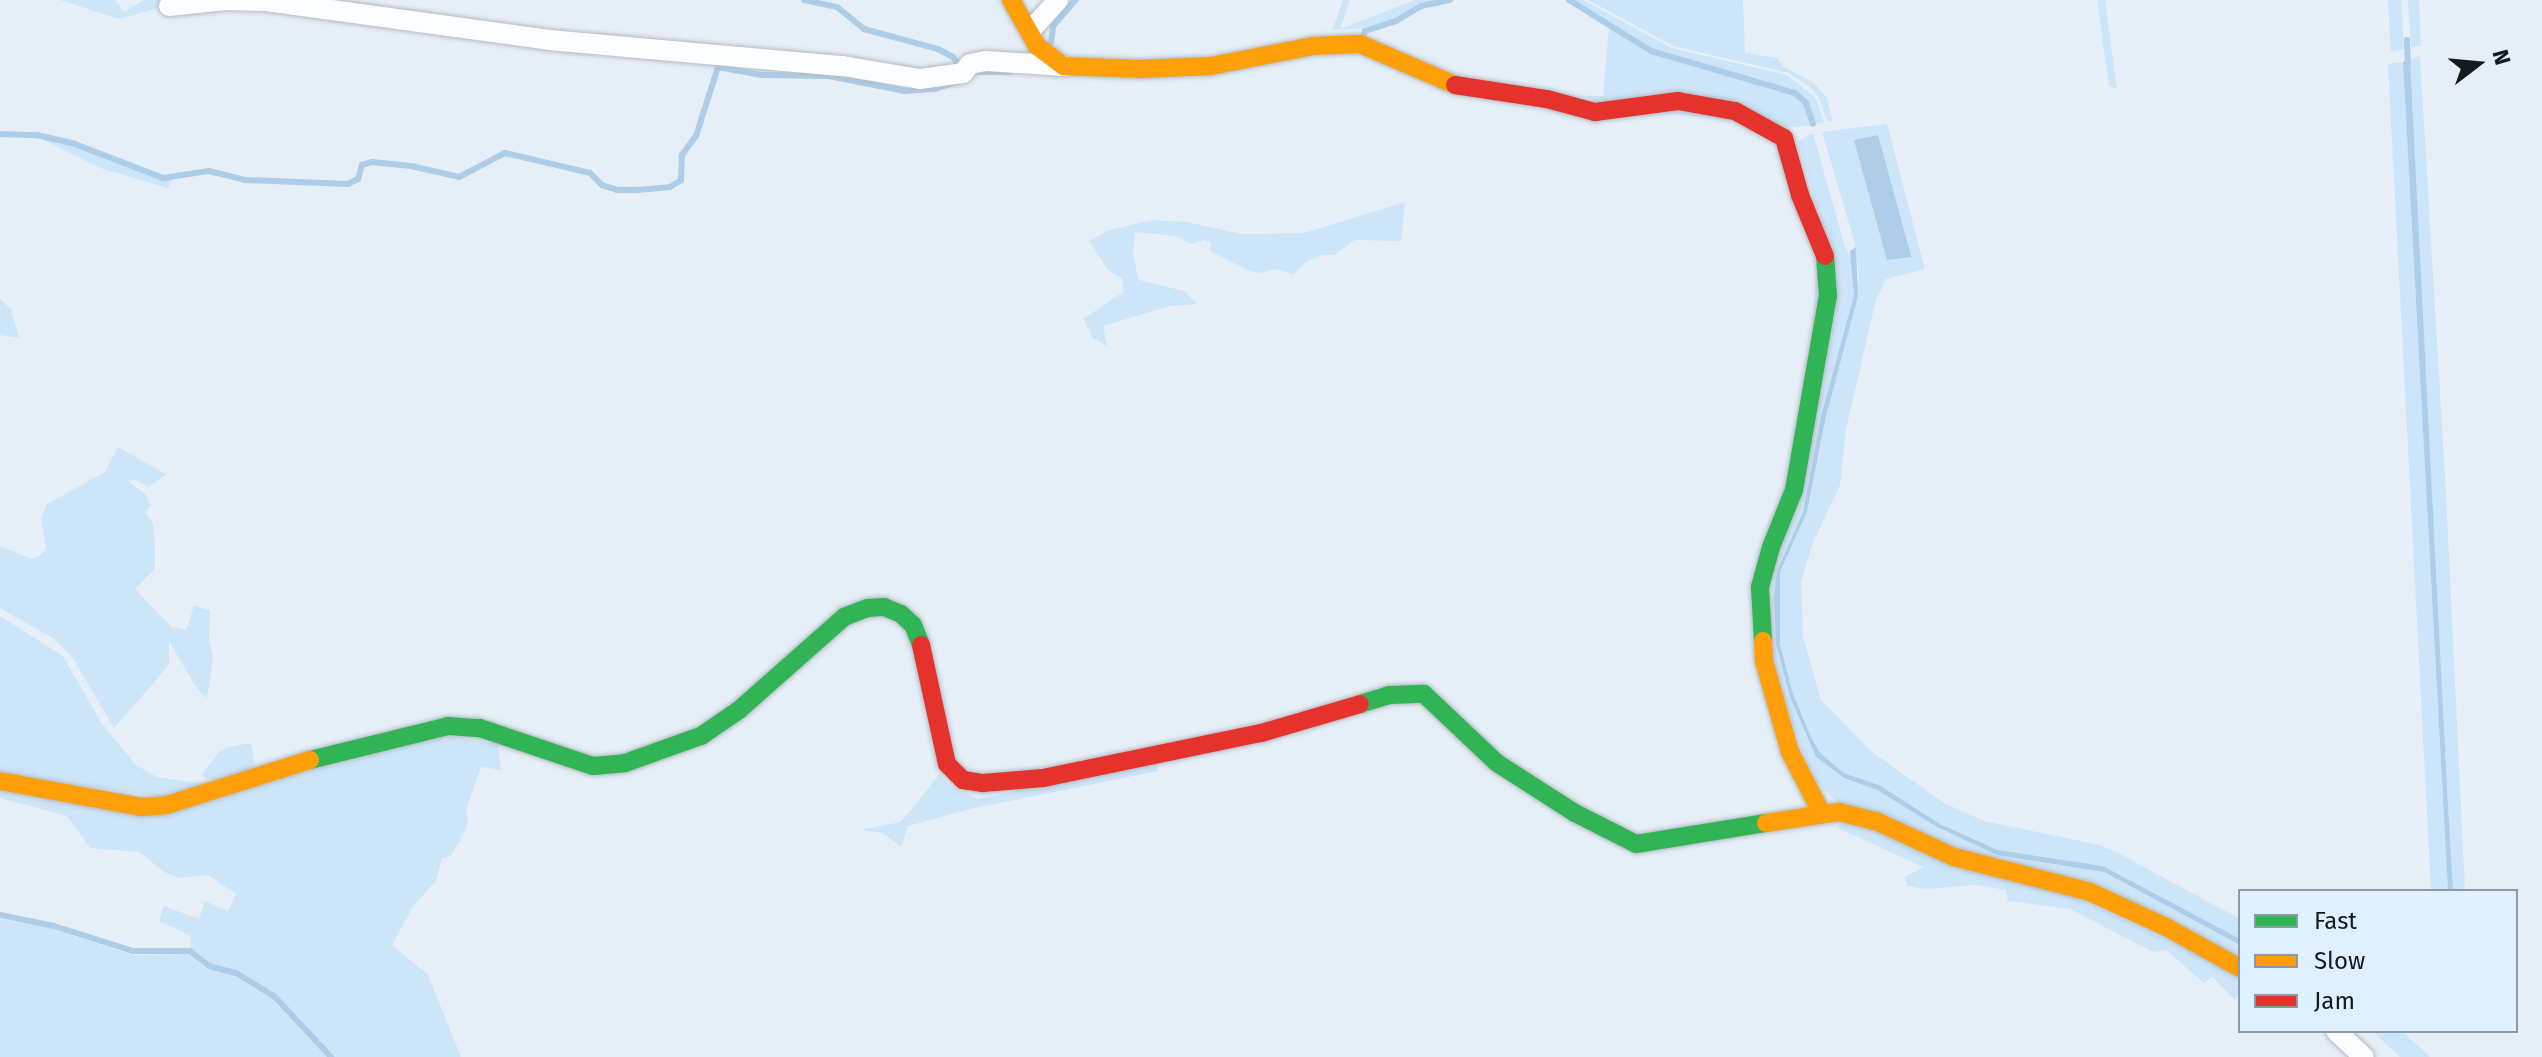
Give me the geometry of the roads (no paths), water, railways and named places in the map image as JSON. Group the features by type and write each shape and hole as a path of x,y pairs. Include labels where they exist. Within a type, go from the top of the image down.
{"street":[{"path":"392,0 402,20"},
{"path":"1011,0 1037,46 1064,66"},
{"path":"1030,31 1058,0"},
{"path":"169,6 211,1 266,1 564,41 843,66 920,79 963,73 970,64 985,61 1140,69 1211,66 1313,46 1360,44 1460,87 1547,99 1595,112 1678,101 1735,111 1784,138 1800,195 1825,254 1828,296 1794,490 1771,547 1760,587 1764,661 1790,752 1822,814"},
{"path":"0,781 104,802 141,807 167,805 336,752 448,726 480,728 593,766 625,763 701,736 739,710 844,617 868,608 884,607 901,614 913,625 921,645 947,764 963,780 983,783 1043,778 1261,733 1390,695 1424,694 1497,763 1575,813 1636,844 1839,812 1876,821 1954,857 2090,892 2166,927 2238,967"},
{"path":"2338,1033 2364,1057"}],"waterway":[{"path":"804,0 837,7 864,29 938,49 953,57 961,68"},
{"path":"1051,43 1053,26 1076,0"},
{"path":"1363,36 1365,31 1396,21 1421,6 1450,0"},
{"path":"1569,0 1651,51 1795,93 1806,103 1813,124"},
{"path":"2407,40 2408,64"},
{"path":"0,134 37,135 75,144 163,178 209,171 245,180 348,184 358,179 362,165 372,162 411,166 459,177 505,153 590,173 602,185 617,190 637,190 670,187 681,180 682,155 696,136 718,67 761,75 829,76 904,91 935,89 956,82"},
{"path":"973,72 1010,72"},
{"path":"0,915 54,926 133,951 190,951 209,966 236,973 275,997 331,1057"}]}
